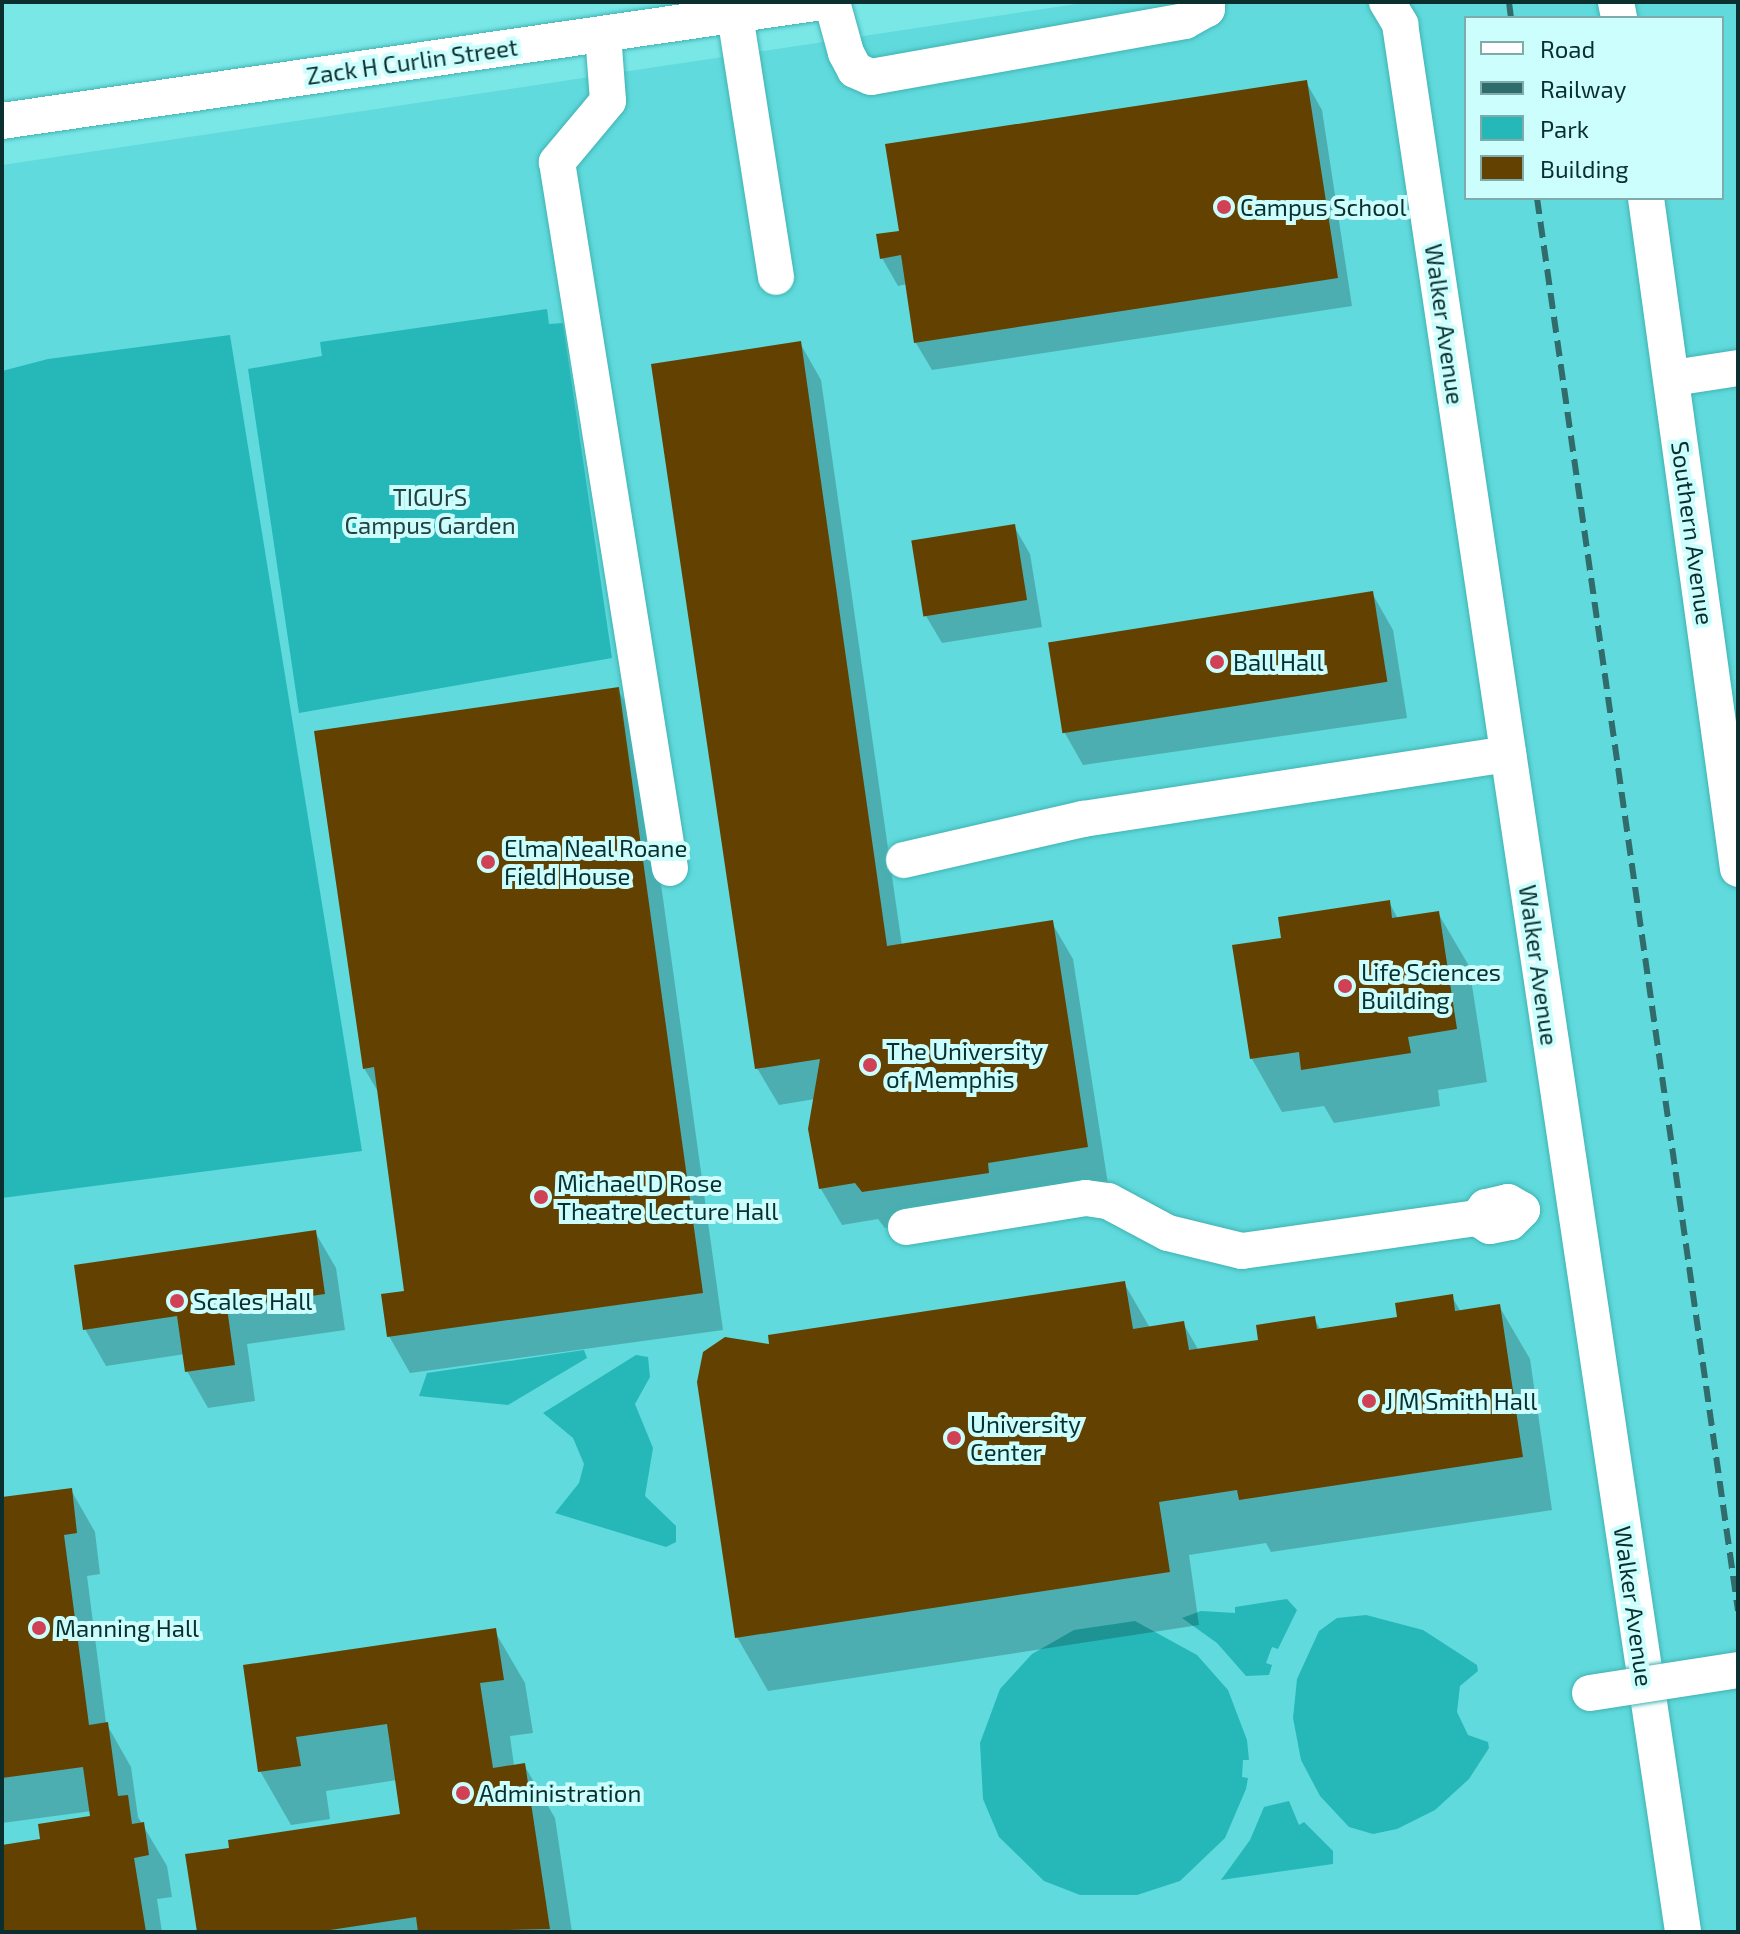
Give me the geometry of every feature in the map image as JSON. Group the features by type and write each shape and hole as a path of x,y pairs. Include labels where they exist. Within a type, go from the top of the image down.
{"street":[{"name":"Zack H Curlin Street","path":"2,121 822,2"},
{"path":"832,2 846,53 855,70 871,77 1185,21 1207,9 1207,2"},
{"name":"Walker Avenue","path":"1387,2 1400,24 1683,1932"},
{"path":"735,15 776,277"},
{"path":"603,34 608,101 557,162 670,868"},
{"name":"Southern Avenue","path":"1646,200 1738,869"},
{"path":"1673,378 1738,368"},
{"path":"904,860 1083,819 1508,754"},
{"path":"906,1227 1086,1198 1108,1201 1168,1233 1242,1251 1477,1218 1490,1226 1510,1222 1522,1210 1574,1202"},
{"path":"1590,1693 1738,1670"}],"shaded area":[{"name":"The University of Memphis","path":"1090,2 1738,2 1738,1932 2,1932 2,165"}],"green space":[{"name":"TIGUrS Campus Garden","path":"547,309 549,324 563,323 612,658 299,713 248,369 322,356 320,342"},
{"path":"230,335 362,1151 2,1198 2,371 48,359"},
{"path":"584,1350 587,1358 508,1405 419,1396 427,1373"},
{"path":"636,1355 648,1357 650,1377 635,1404 653,1448 645,1496 676,1526 676,1542 666,1547 555,1513 579,1483 584,1464 573,1438 543,1413"},
{"path":"1287,1599 1297,1610 1278,1649 1272,1647 1266,1663 1272,1665 1269,1675 1246,1676 1217,1643 1182,1618 1201,1611 1235,1613 1235,1607"},
{"path":"1366,1615 1423,1630 1477,1665 1478,1671 1460,1686 1457,1712 1468,1735 1488,1742 1489,1748 1469,1779 1435,1810 1397,1829 1373,1834 1349,1827 1320,1796 1301,1760 1293,1718 1297,1679 1319,1631 1337,1618"},
{"path":"1135,1621 1197,1655 1228,1690 1247,1740 1249,1760 1243,1760 1242,1777 1248,1778 1246,1789 1225,1838 1180,1881 1137,1895 1080,1895 1044,1881 999,1837 983,1799 980,1743 1000,1689 1032,1654 1074,1630"},
{"path":"1289,1801 1299,1825 1304,1822 1333,1851 1333,1864 1221,1880 1250,1840 1264,1807"}],"building":[{"name":"Campus School","path":"1307,80 1338,278 914,343 901,255 880,259 876,234 899,231 885,144"},
{"path":"801,341 887,946 1053,920 1088,1147 988,1163 989,1173 862,1192 855,1183 819,1189 808,1129 820,1059 755,1069 651,364"},
{"path":"1015,524 1027,600 923,616 911,540"},
{"name":"Ball Hall","path":"1373,591 1387,682 1062,733 1048,642"},
{"path":"619,687 703,1293 387,1337 381,1294 404,1291 374,1067 363,1069 314,731"},
{"name":"Life Sciences Building","path":"1390,900 1392,918 1439,911 1457,1029 1408,1037 1411,1053 1301,1070 1299,1052 1250,1059 1232,945 1281,938 1278,917"},
{"name":"Scales Hall","path":"316,1230 325,1294 227,1308 235,1365 185,1372 177,1316 83,1330 74,1265"},
{"name":"University Center","path":"1125,1281 1133,1329 1184,1321 1189,1350 1258,1340 1256,1325 1315,1316 1317,1329 1397,1317 1395,1303 1453,1294 1455,1311 1500,1304 1523,1457 1239,1500 1237,1490 1159,1502 1170,1572 735,1638 697,1382 703,1352 725,1337 769,1344 768,1335"},
{"path":"72,1488 77,1533 64,1535 89,1725 108,1722 118,1796 128,1795 132,1824 144,1822 149,1855 134,1858 146,1932 2,1932 2,1845 40,1839 38,1824 90,1816 83,1767 2,1778 2,1497"},
{"name":"Administration","path":"496,1628 504,1680 480,1683 493,1768 525,1763 550,1929 418,1932 416,1917 317,1932 197,1932 185,1854 229,1848 228,1840 400,1814 387,1724 296,1737 301,1766 258,1772 243,1665"}],"railway":[{"path":"1509,2 1511,16"},
{"path":"1537,200 1738,1611"}],"place":[{"name":"Campus School","path":"1224,207"},
{"name":"Ball Hall","path":"1217,662"},
{"name":"Elma Neal Roane Field House","path":"488,862"},
{"name":"Life Sciences Building","path":"1345,986"},
{"name":"The University of Memphis","path":"870,1065"},
{"name":"Michael D Rose Theatre Lecture Hall","path":"541,1197"},
{"name":"Scales Hall","path":"177,1301"},
{"name":"J M Smith Hall","path":"1369,1401"},
{"name":"University Center","path":"954,1438"},
{"name":"Manning Hall","path":"39,1628"},
{"name":"Administration","path":"463,1793"}]}
